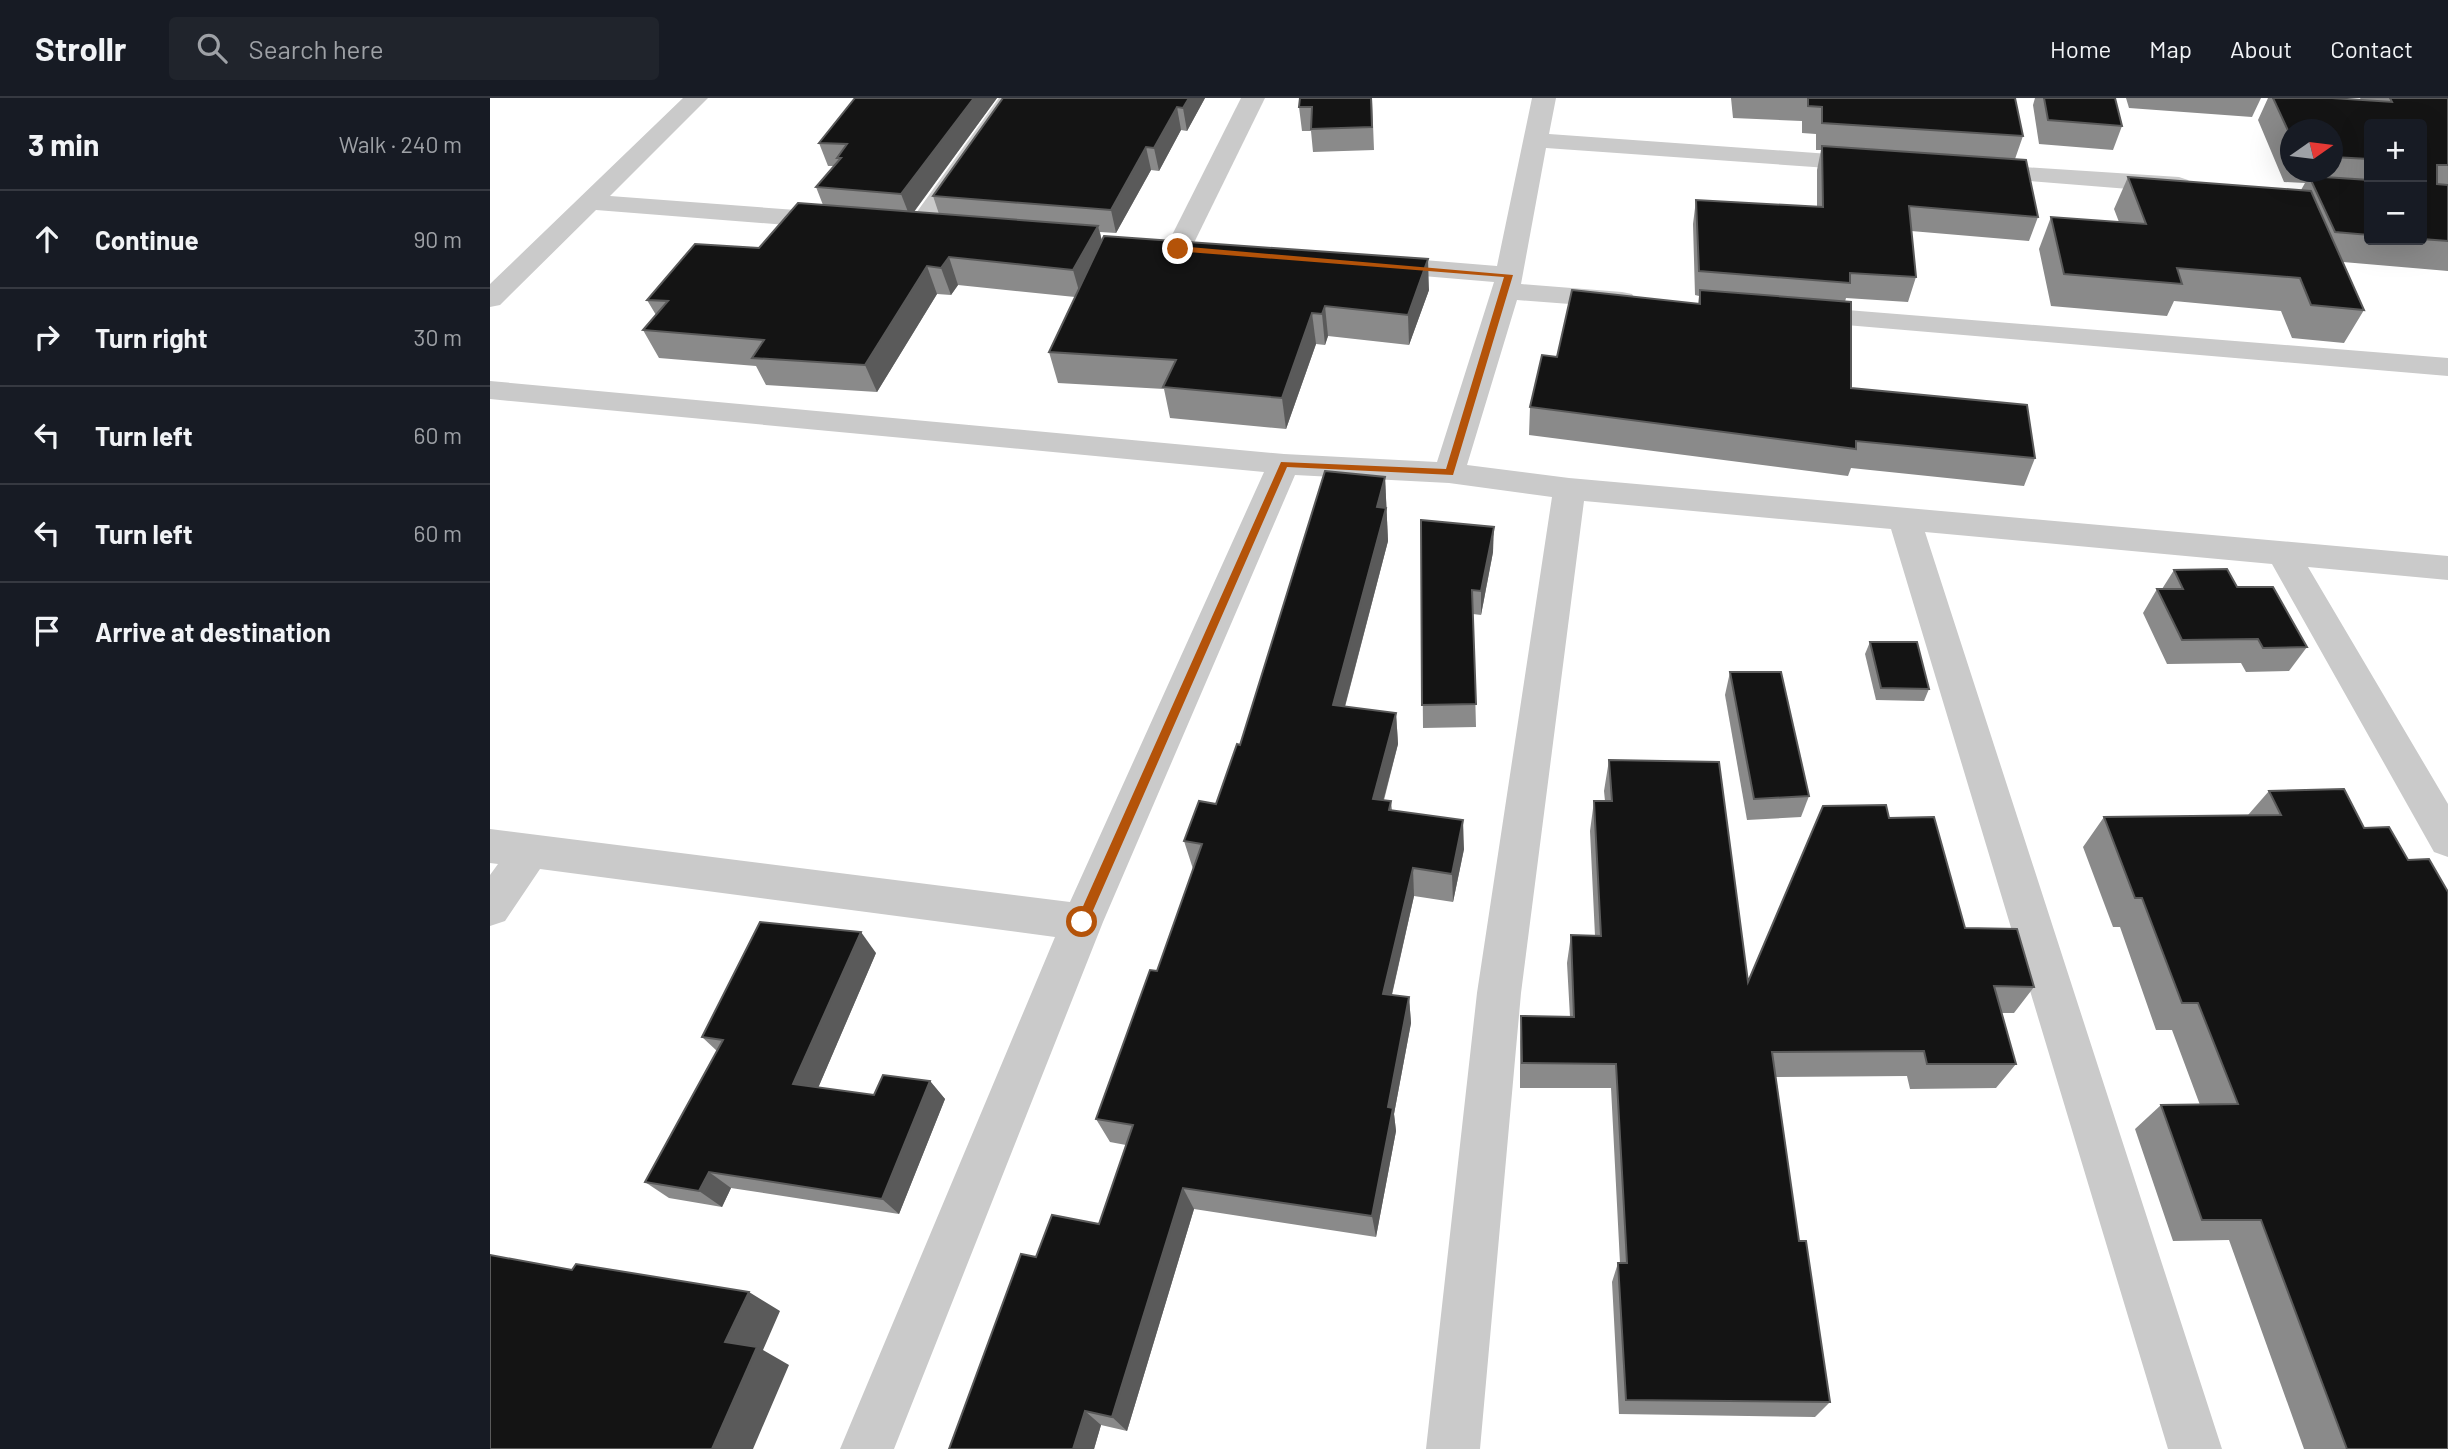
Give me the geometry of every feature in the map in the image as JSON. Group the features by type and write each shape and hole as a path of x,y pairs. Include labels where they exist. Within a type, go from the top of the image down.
{"street":[{"path":"490,299 696,98"},
{"path":"919,227 1011,98"},
{"path":"1178,249 1253,98"},
{"path":"1449,473 1507,283 1544,98"},
{"path":"1536,140 1897,165"},
{"path":"1952,169 2203,187"},
{"path":"587,202 864,223"},
{"path":"891,225 946,229"},
{"path":"1151,247 1206,251"},
{"path":"1343,262 1644,302"},
{"path":"1769,312 2448,367"},
{"path":"490,390 1284,464 1449,473 1569,489 2448,568"},
{"path":"867,1449 1082,922 1284,464"},
{"path":"1453,1449 1499,993 1569,489"},
{"path":"1905,518 2195,1449"},
{"path":"2283,554 2448,840"},
{"path":"490,908 510,849 1082,922"}],"building":[{"path":"855,98 974,98 901,194 816,187 841,158 837,158 847,144 819,143"},
{"path":"1003,98 1189,98 1183,108 1177,107 1154,148 1146,147 1111,210 933,196"},
{"path":"1300,98 1371,98 1372,127 1311,129 1312,107 1299,107"},
{"path":"1808,98 2015,98 2023,136 1822,123 1822,107 1808,106"},
{"path":"2044,98 2115,98 2122,126 2048,120"},
{"path":"2273,98 2392,102 2390,98 2448,98 2448,165 2437,165 2437,184 2448,185 2448,241 2427,239 2427,119 2364,119 2364,159 2343,158 2343,119 2283,119"},
{"path":"1822,146 2026,160 2038,217 1909,206 1916,277 1850,273 1850,283 1699,271 1696,200 1823,207"},
{"path":"2128,177 2311,191 2364,310 2311,305 2300,278 2177,268 2182,284 2064,274 2051,217 2146,224"},
{"path":"2343,178 2364,180 2364,235 2335,232 2312,182 2343,182"},
{"path":"798,203 1098,226 1073,270 949,257 941,268 927,266 865,365 752,358 764,340 643,330 668,301 647,300 695,244 759,248"},
{"path":"1104,236 1428,259 1408,315 1325,306 1322,314 1312,313 1282,398 1163,387 1176,360 1049,352"},
{"path":"1572,290 1700,304 1700,290 1851,302 1851,388 2027,405 2035,458 1856,441 1856,449 1530,407 1542,355 1557,357"},
{"path":"1325,471 1385,477 1377,507 1386,508 1333,705 1396,713 1373,799 1391,801 1389,810 1463,820 1452,874 1413,868 1383,994 1409,997 1388,1107 1393,1108 1372,1216 1183,1188 1112,1417 1085,1411 1073,1449 949,1449 1021,1254 1036,1257 1052,1215 1099,1224 1133,1125 1096,1119 1150,970 1157,971 1202,844 1184,841 1199,801 1216,804 1237,744 1240,745"},
{"path":"1421,520 1494,527 1481,591 1472,590 1476,704 1422,705"},
{"path":"2227,569 2237,587 2273,587 2307,647 2263,648 2258,639 2182,640 2157,589 2183,589 2174,570"},
{"path":"1870,642 1917,642 1929,689 1881,688"},
{"path":"1730,672 1781,672 1809,796 1754,799"},
{"path":"1609,760 1719,762 1748,982 1823,806 1886,805 1889,818 1934,817 1965,928 2017,929 2034,987 1994,986 2016,1064 1927,1064 1924,1051 1772,1052 1799,1241 1806,1241 1830,1402 1626,1400 1618,1263 1627,1263 1616,1064 1522,1063 1521,1016 1574,1017 1571,935 1601,936 1594,801 1612,801"},
{"path":"2344,789 2364,828 2389,827 2408,860 2429,859 2448,892 2448,1449 2347,1449 2261,1220 2202,1220 2161,1105 2238,1104 2198,1003 2182,1003 2142,898 2135,898 2104,817 2281,815 2269,791"},
{"path":"760,922 861,932 793,1084 874,1095 883,1075 930,1081 882,1199 709,1172 699,1191 645,1182 723,1040 702,1037"},
{"path":"490,1255 572,1270 576,1264 749,1292 725,1342 757,1347 712,1449 490,1449"}],"route":[{"path":"1082,922 1284,464 1449,473 1506,291 1508,275 1178,249"}]}
